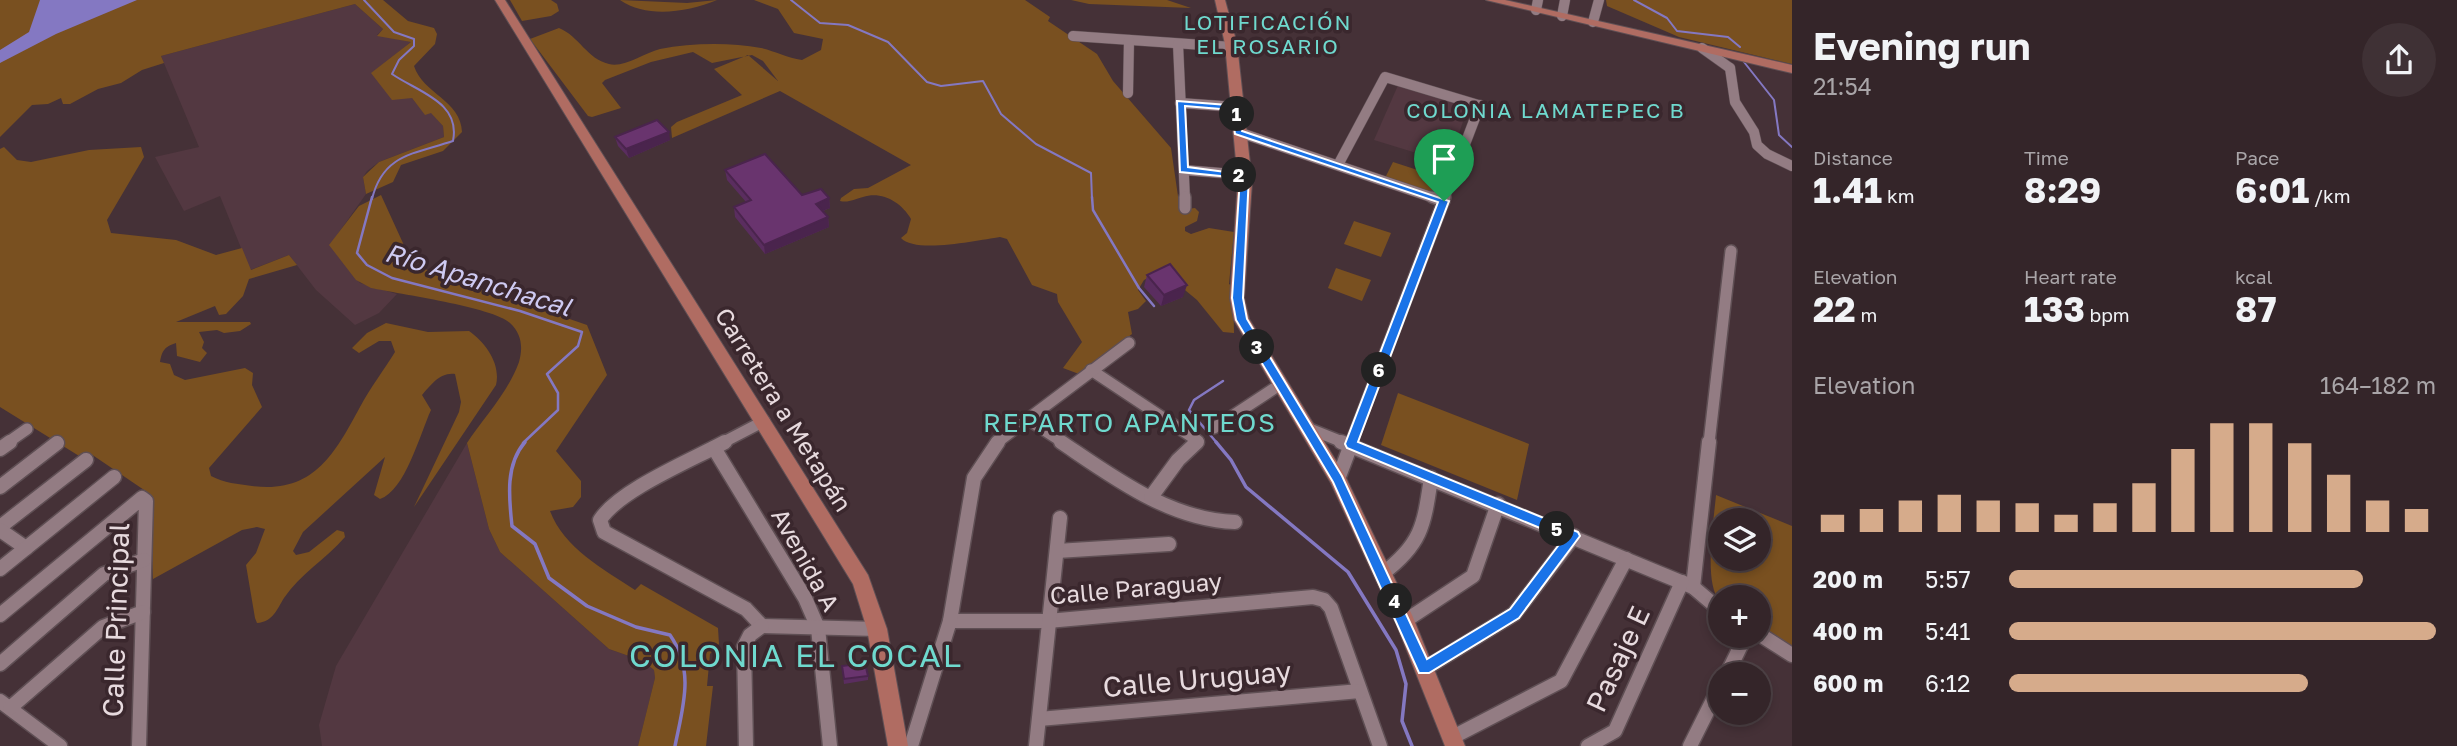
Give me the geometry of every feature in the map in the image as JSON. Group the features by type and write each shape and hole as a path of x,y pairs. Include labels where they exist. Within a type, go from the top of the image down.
{"main road":[{"name":"Carretera a Metapán","path":"500,0 862,581 877,629 898,746"},
{"path":"1220,0 1228,23 1238,132 1245,175 1237,298 1242,320 1252,341 1310,429 1338,479 1405,621 1453,742"},
{"path":"1491,0 1537,5 1562,16 1792,69"}],"street":[{"path":"1562,16 1565,0"},
{"path":"1593,22 1598,0"},
{"path":"1073,36 1231,47"},
{"path":"1128,93 1129,40"},
{"path":"1178,44 1185,208"},
{"path":"1702,48 1730,68"},
{"path":"1730,68 1746,58"},
{"path":"1730,68 1729,90 1740,115 1754,132 1758,148 1792,166"},
{"path":"1338,165 1385,77 1483,106 1338,479"},
{"path":"1181,103 1236,107"},
{"path":"1238,132 1444,201"},
{"path":"1184,170 1245,175"},
{"path":"1687,584 1731,251"},
{"path":"911,746 950,621 974,478 995,444 1012,429 1129,343"},
{"path":"1091,370 1198,441 1178,460 1151,497"},
{"path":"1213,428 1281,384"},
{"path":"1027,419 1151,497 1198,519 1219,524 1235,522"},
{"path":"762,626 746,609 604,532 600,526 604,512 614,503 764,421"},
{"path":"0,449 27,429"},
{"path":"1310,429 1498,504 1687,584 1708,601"},
{"path":"0,487 57,443"},
{"name":"Avenida A","path":"714,447 805,598 818,628 830,746"},
{"path":"26,548 0,529 86,460"},
{"path":"0,569 114,477"},
{"path":"1382,574 1415,548 1421,534 1431,478"},
{"name":"Calle Principal","path":"0,615 142,498 146,501 139,746"},
{"path":"1405,621 1473,576 1498,504"},
{"path":"1036,746 1060,518"},
{"path":"1424,668 1514,614 1574,536"},
{"path":"1057,551 1169,544"},
{"path":"1453,742 1561,681 1626,559"},
{"path":"0,664 104,574 144,560"},
{"name":"Pasaje E","path":"1588,746 1615,732 1687,584"},
{"name":"Calle Paraguay","path":"950,621 1048,621 1313,597 1324,600 1331,608 1360,691"},
{"path":"60,746 5,705 103,626 143,612"},
{"path":"746,746 744,647 750,635 762,626 877,629"},
{"path":"1771,642 1792,655"},
{"path":"1360,691 1380,746"},
{"name":"Calle Uruguay","path":"1039,719 1360,691"},
{"path":"1690,746 1708,710"}],"shaded area":[{"path":"0,0 383,0 408,21 434,28 437,34 435,44 414,66 425,84 455,112 462,132 443,151 401,165 393,182 366,194 363,177 379,162 444,137 443,126 431,113 425,115 412,98 392,100 371,73 411,42 377,36 383,29 355,4 161,56 164,63 142,70 121,83 98,89 70,104 63,104 61,98 48,104 32,105 0,137"},
{"path":"40,0 137,0 56,34 0,63 0,50 29,32"},
{"path":"510,0 551,0 557,4 559,11 551,16 522,21"},
{"path":"620,0 687,3 717,0 693,8 655,12 631,6"},
{"path":"754,0 1025,0 1050,17 1048,21 1097,54 1113,81 1171,148 1180,210 1195,208 1199,212 1197,221 1185,227 1185,231 1191,234 1209,228 1234,232 1229,284 1233,287 1234,333 1223,332 1197,300 1162,271 1144,280 1138,290 1146,301 1138,309 1128,312 1132,334 1079,374 1063,368 1082,342 1058,302 1057,294 1032,285 1007,239 1000,237 933,246 908,243 901,238 907,233 911,219 890,199 870,196 840,201 854,189 868,188 911,165 780,91 672,138 671,127 677,122 742,95 714,69 744,57 712,63 693,52 651,62 605,80 602,83 621,108 592,117 588,116 530,39 559,28 601,61 615,65 660,49 710,44 761,48 802,60 821,50 823,39 794,33 778,9","holes":["749,56 763,61 778,81"]},
{"path":"1071,0 1167,0 1191,8 1089,4"},
{"path":"1606,0 1792,0 1792,64 1679,37 1607,6"},
{"path":"355,4 383,29 377,35 411,42 372,73 402,97 412,98 425,114 431,112 443,126 444,137 379,162 367,171 363,177 366,194 330,245 360,283 397,294 379,313 355,325 316,290 289,255 250,270 220,196 184,211 155,157 199,147 161,56"},
{"path":"1399,83 1469,104 1449,163 1374,140"},
{"path":"4,147 17,160 31,162 89,150 141,147 144,157 107,220 111,233 176,240 216,255 242,248 251,270 289,255 297,265 249,279 243,296 226,314 219,315 215,306 176,322 250,322 251,324 240,331 199,332 204,342 202,348 207,353 200,362 177,356 176,343 164,350 160,362 170,364 174,375 185,380 245,368 253,373 252,385 262,407 209,468 211,476 236,484 273,487 292,484 320,467 341,440 395,352 391,341 379,341 359,353 352,348 367,333 386,323 428,332 469,331 491,355 496,369 496,385 414,507 459,412 461,402 455,374 445,375 432,383 422,395 431,410 411,461 397,485 380,499 374,495 385,457 303,532 293,551 296,555 309,552 337,530 344,532 345,537 298,581 267,620 257,623 255,618 246,565 256,553 265,529 257,527 242,530 153,579 150,494 91,454 84,459 0,407 0,149"},
{"path":"1393,162 1439,177 1432,194 1385,178"},
{"path":"381,195 413,265 587,325 607,375 556,451 581,481 581,497 573,507 550,511 565,536 598,566 635,590 641,584 718,628 719,644 710,654 707,686 713,686 706,746 638,746 655,678 654,670 643,661 609,649 500,552 489,529 467,443 515,373 521,352 519,336 510,323 500,317 445,302 371,288 356,280 329,245 359,206"},
{"path":"1354,221 1391,233 1381,257 1344,244"},
{"path":"1336,268 1371,280 1362,301 1328,288"},
{"path":"1398,393 1529,444 1517,500 1381,445"},
{"path":"467,443 489,529 500,552 609,649 643,661 654,670 655,678 638,746 322,746 319,725 336,666"},
{"path":"1716,495 1748,508 1715,508"},
{"path":"1771,517 1792,526 1792,646 1771,633 1771,585 1713,585 1711,571 1771,571"}],"building":[{"path":"657,120 669,132 626,149 615,137"},
{"path":"765,154 802,195 821,189 829,198 816,204 828,217 764,245 734,207 751,200 725,170"},
{"path":"1170,264 1187,285 1164,295 1147,275"},
{"path":"865,663 868,676 844,679 842,666"}],"waterway":[{"name":"Río Apanchacal","path":"364,0 394,32 414,39 414,46 399,60 392,74 444,107 454,128 453,141 413,153 392,164 377,184 372,199"},
{"path":"791,0 820,23 848,25 888,42 927,82 941,86 983,81 1001,114 1036,144 1091,173 1092,199"},
{"path":"1634,0 1667,18 1677,31 1728,37 1740,47"},
{"path":"1744,62 1774,100 1779,135 1792,147"},
{"name":"Río Apanchacal","path":"372,197 357,253 367,265 392,278 520,311 582,332 578,346 547,374 558,393 558,410 523,443"},
{"path":"1092,197 1093,210 1139,288 1154,306"},
{"path":"1217,443 1189,410 1194,400 1223,381"},
{"path":"525,442 511,471 512,526 535,544 549,578 587,606 636,627 670,635 678,648 685,675 684,703 675,746"},
{"path":"1216,442 1231,460 1246,487 1348,572 1396,650 1406,684 1402,721 1412,746"}],"district":[{"name":"LOTIFICACIÓN EL ROSARIO","path":"1268,35"},
{"name":"COLONIA LAMATEPEC B","path":"1546,111"},
{"name":"REPARTO APANTEOS","path":"1130,423"},
{"name":"COLONIA EL COCAL","path":"796,656"}],"route":[{"path":"1181,103 1236,107 1238,132 1444,201 1351,444 1574,536 1514,614 1424,668 1405,621 1338,479 1310,429 1252,341 1242,320 1237,298 1245,175 1184,170 1181,103"}]}
